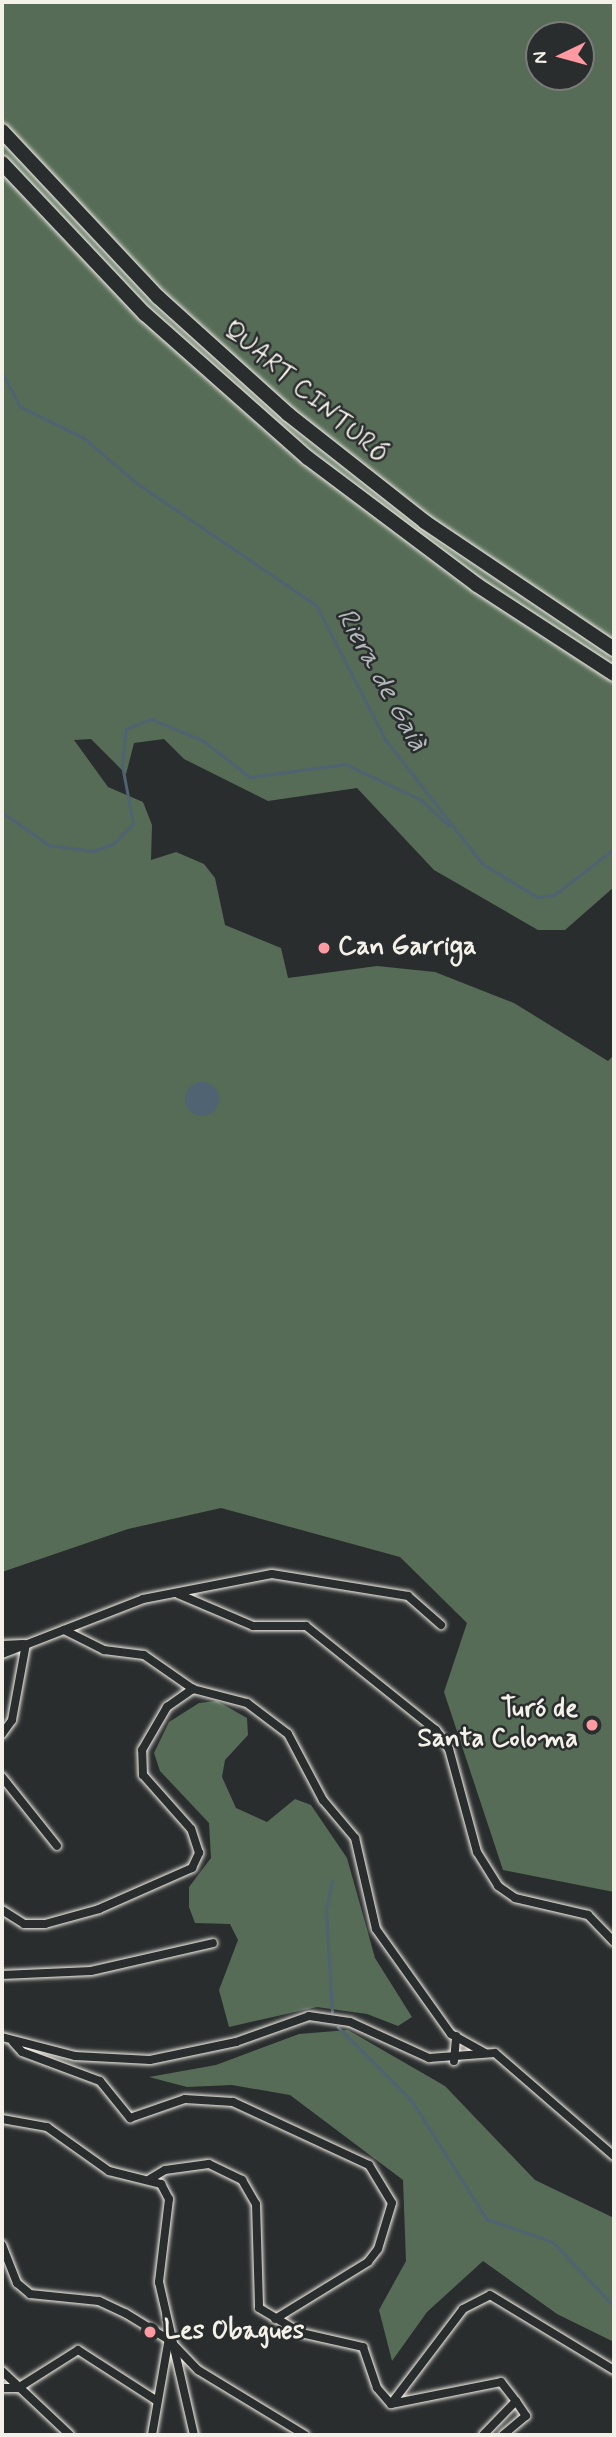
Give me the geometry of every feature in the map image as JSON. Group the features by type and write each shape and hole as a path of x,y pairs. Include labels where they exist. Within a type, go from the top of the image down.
{"highway":[{"name":"QUART CINTURÓ","path":"2,132 130,270 288,414 425,522 614,649"},
{"name":"QUART CINTURÓ","path":"2,163 116,284 271,427 431,552 614,674"}],"street":[{"path":"2,1654 144,1599 178,1594 225,1579 309,1576 408,1596 440,1625"},
{"path":"178,1594 253,1626 306,1626 436,1730 449,1749 484,1870 515,1898 589,1914 614,1942"},
{"path":"64,1630 104,1650 144,1655 193,1689 247,1703 301,1750 323,1800 355,1838 376,1929 407,1979 456,2036 511,2064 546,2103 614,2156"},
{"path":"2,1645 26,1644"},
{"path":"2,1734 12,1720 26,1644"},
{"path":"2,1910 24,1924 45,1924 99,1909 192,1868 199,1853 191,1829 143,1775 142,1750 167,1707 193,1689"},
{"path":"2,1777 57,1846"},
{"path":"2,1975 91,1971 213,1943"},
{"path":"2,2037 75,2056 150,2060 236,2042 309,2016 379,2031 429,2058 454,2061 484,2052"},
{"path":"454,2061 456,2036"},
{"path":"12,2040 22,2052 100,2081 130,2118 185,2099 233,2102 369,2165 390,2190 392,2203 378,2249 368,2262 275,2319"},
{"path":"2,2119 47,2127 109,2171 127,2180 150,2179 165,2169 209,2164 242,2180 256,2204 255,2298 275,2319 301,2333 363,2347 377,2388 391,2404"},
{"path":"150,2179 169,2199 159,2256 169,2340 194,2435"},
{"path":"2,2245 17,2283 30,2294 99,2301 169,2340 198,2370 304,2435"},
{"path":"391,2404 463,2309 490,2295 614,2370"},
{"path":"152,2435 169,2340"},
{"path":"2,2388 18,2388 78,2350 157,2401"},
{"path":"2,2371 70,2435"},
{"path":"391,2404 486,2382 500,2382 526,2416 503,2435"},
{"path":"483,2435 516,2401"}],"green space":[{"path":"2,2 614,2 614,887 565,930 538,930 434,870 357,788 268,801 184,759 164,739 134,743 126,774 91,739 74,740 108,787 143,802 152,825 151,860 176,852 204,864 215,878 225,925 281,948 288,978 377,966 435,972 514,1003 608,1061 614,1055 614,1892 503,1870 444,1692 467,1623 400,1557 221,1508 128,1529 2,1572"},
{"path":"217,1701 247,1718 248,1735 225,1760 222,1777 236,1808 267,1822 295,1799 311,1805 347,1858 375,1958 412,2017 398,2026 367,2014 317,2007 229,2027 219,1990 238,1940 230,1924 195,1923 189,1907 189,1887 211,1858 209,1823 160,1771 154,1753 169,1722 199,1703"},
{"path":"348,2030 445,2086 535,2180 614,2218 614,2342 557,2314 483,2261 427,2312 392,2361 379,2310 406,2261 403,2180 290,2095 232,2085 187,2087 149,2077 216,2065 299,2034"}],"water":[{"path":"202,1082 214,1087 219,1099 214,1111 202,1116 190,1111 185,1099 190,1087"}],"waterway":[{"name":"Riera de Gaià","path":"2,372 21,407 84,438 137,483 317,606 386,740 483,864 537,897 554,895 614,849"},
{"path":"2,812 49,845 93,851 113,844 133,824 122,765 126,729 151,719 204,741 250,777 345,764 422,800 449,826"},
{"path":"332,1881 326,1910 332,2012"},
{"path":"338,2027 412,2101 487,2219 553,2242 614,2306"}],"place":[{"name":"Can Garriga","path":"324,948"},
{"name":"Turó de Santa Coloma","path":"592,1725"},
{"name":"Les Obagues","path":"150,2332"}]}
